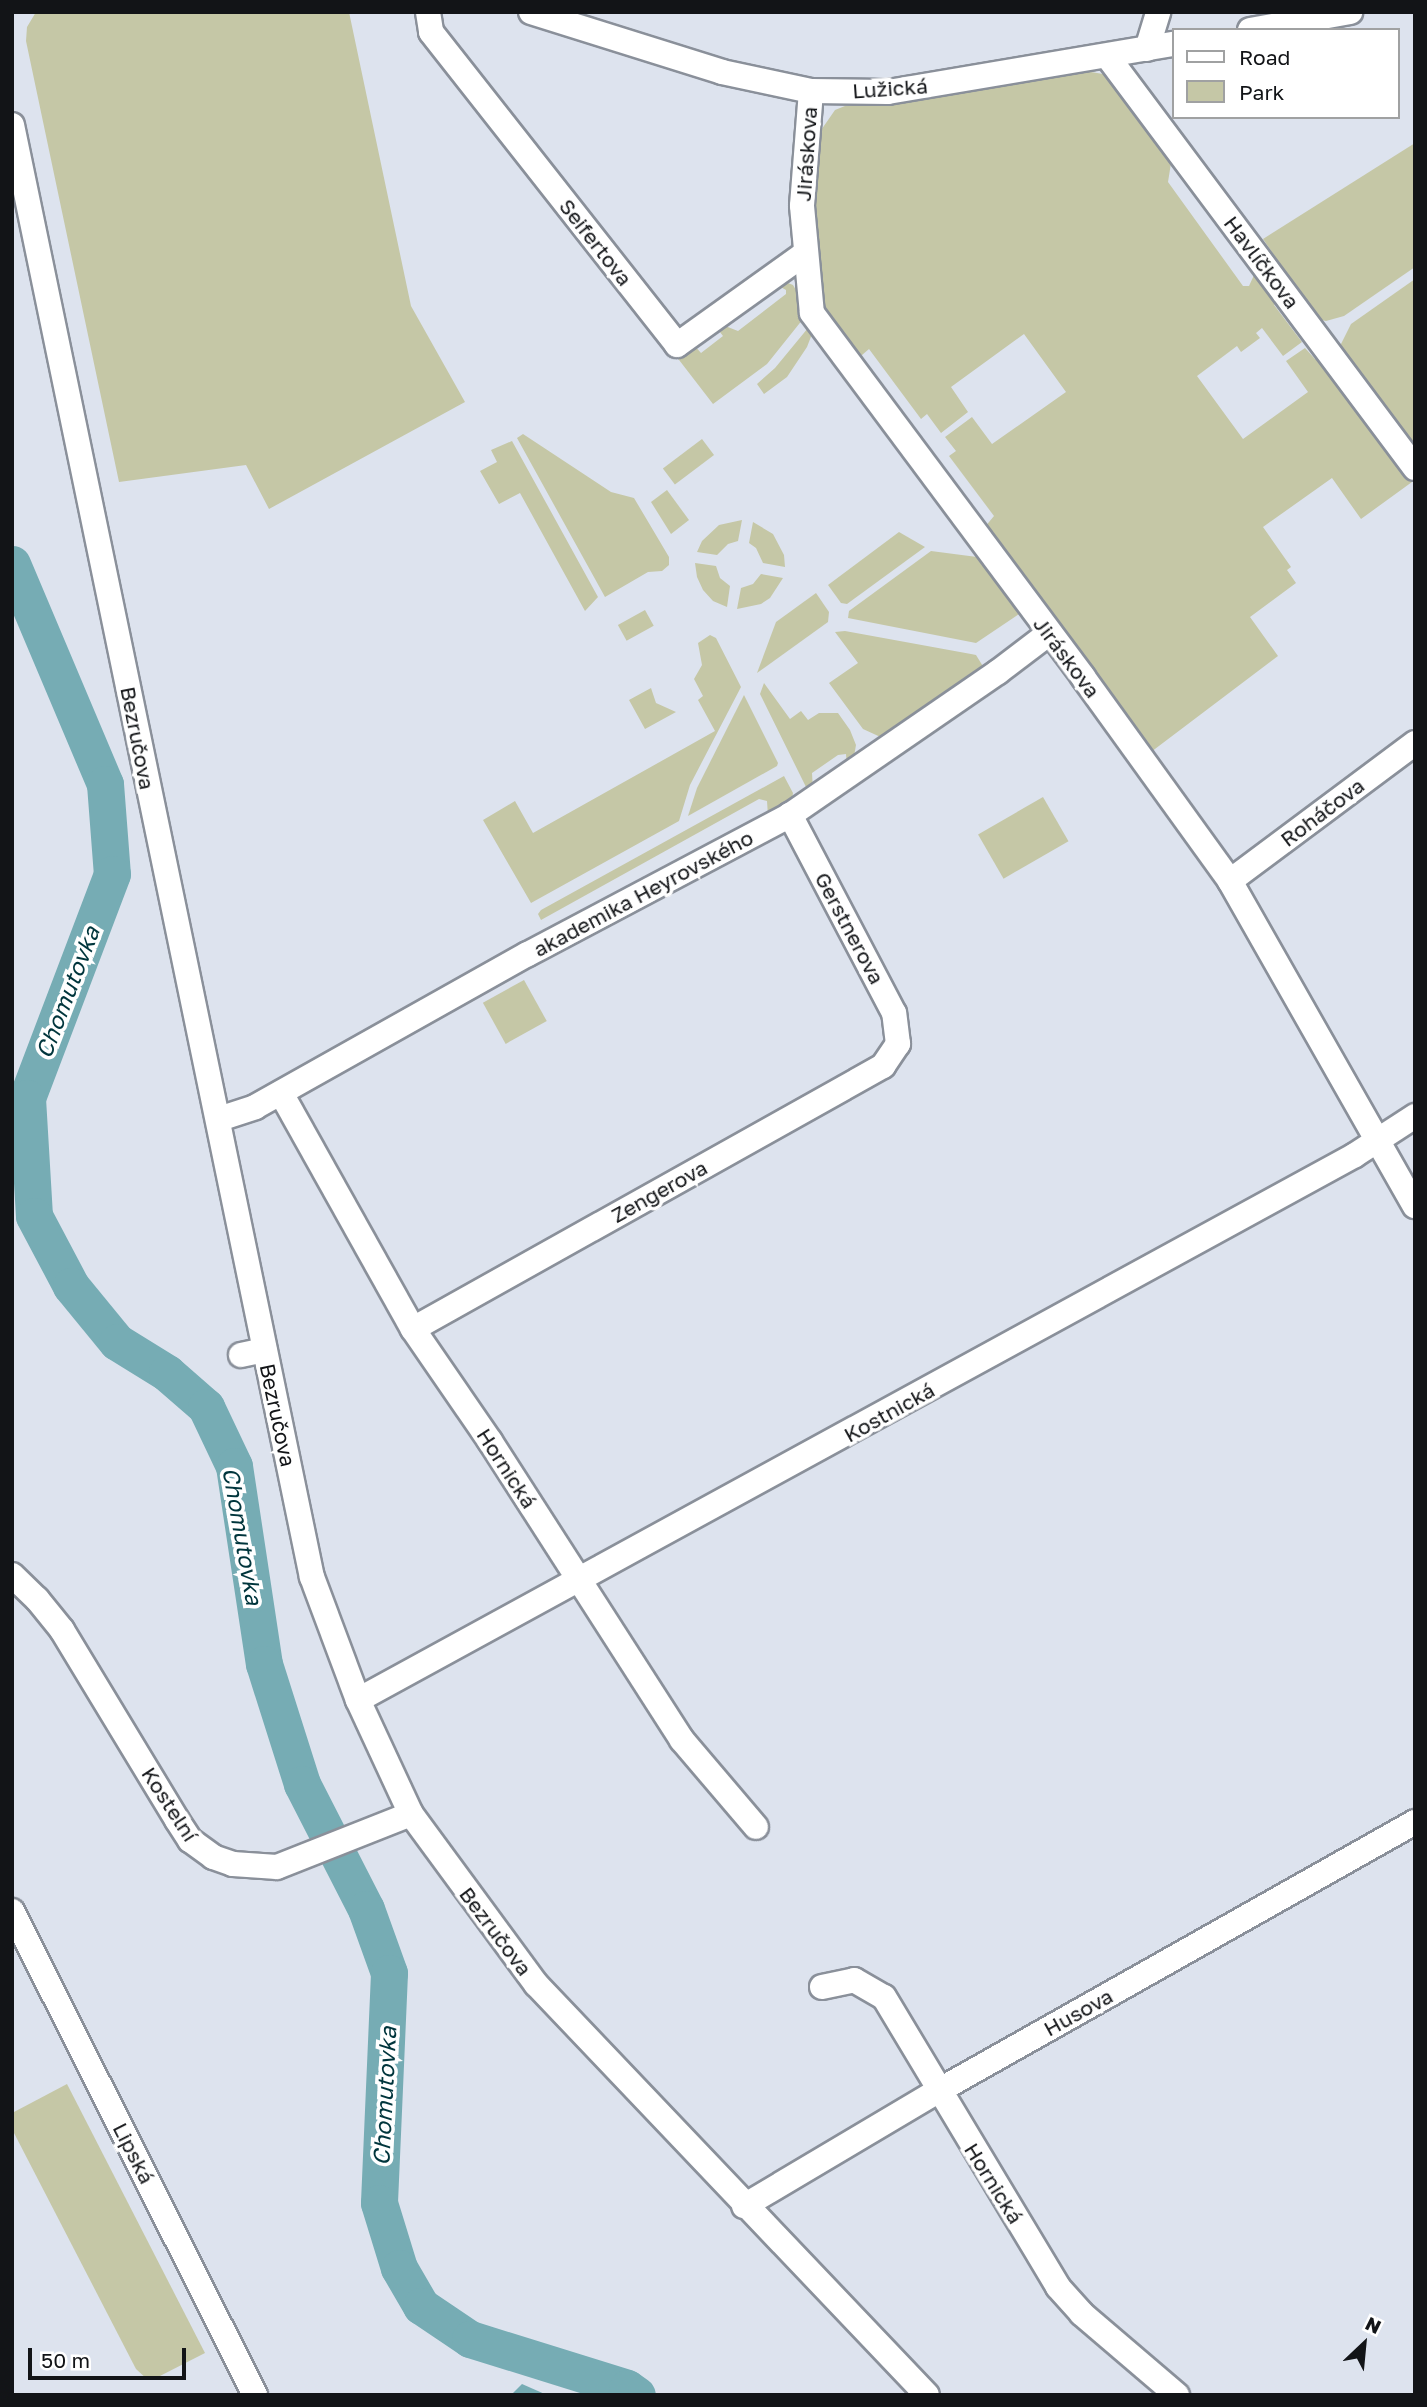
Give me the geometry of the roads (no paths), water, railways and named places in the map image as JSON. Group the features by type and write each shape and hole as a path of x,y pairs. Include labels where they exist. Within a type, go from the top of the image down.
{"street":[{"name":"Seifertova","path":"428,12 432,32 677,345 804,254"},
{"name":"Lužická","path":"531,12 722,72 811,91 888,92 1172,44"},
{"path":"1147,49 1158,12"},
{"path":"1261,28 1350,12"},
{"name":"Havlíčkova","path":"1108,57 1415,468"},
{"name":"Jiráskova","path":"811,91 802,206 804,254 812,313 1230,881 1415,1206"},
{"name":"Bezručova","path":"12,125 219,1119 253,1352 312,1577 358,1700 411,1814 536,1984 744,2206 927,2395"},
{"name":"akademika Heyrovského","path":"219,1119 255,1108 528,954 790,815 998,673 1048,634"},
{"name":"Roháčova","path":"1230,881 1415,743"},
{"name":"Gerstnerova","path":"790,815 894,1013 898,1044"},
{"name":"Zengerova","path":"413,1329 883,1066 898,1044"},
{"name":"Hornická","path":"281,1093 413,1329 581,1580 682,1740 756,1827"},
{"name":"Kostnická","path":"358,1700 1379,1142 1415,1116"},
{"name":"Kostelní","path":"12,1575 37,1599 62,1630 177,1820 201,1850 233,1864 277,1867 411,1814"},
{"name":"Husova","path":"744,2206 938,2091 1415,1822"},
{"name":"Lipská","path":"12,1911 256,2395"},
{"name":"Hornická","path":"822,1987 853,1980 884,1997 1058,2287 1082,2314 1178,2395"}],"water":[{"path":"522,2384 547,2395 511,2395"}],"waterway":[{"name":"Chomutovka","path":"12,564 105,784 112,874 27,1098 34,1216 71,1286 117,1342 167,1373 206,1407 234,1466 264,1664 302,1784 366,1909 389,1973 379,2203 399,2268 421,2306 470,2339 627,2388 637,2395"}]}
